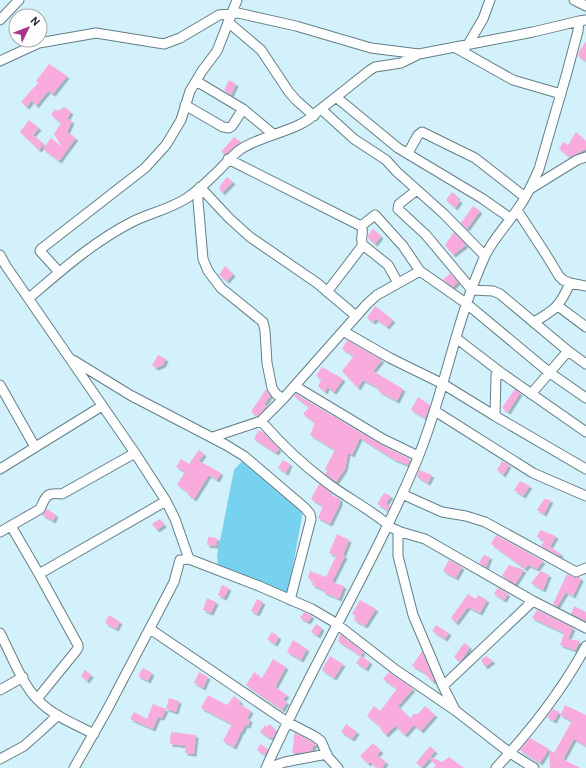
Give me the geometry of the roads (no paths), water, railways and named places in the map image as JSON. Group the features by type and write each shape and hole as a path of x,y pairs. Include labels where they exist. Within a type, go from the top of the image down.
{"street":[{"path":"0,20 19,0"},
{"path":"59,272 40,251 41,249 151,162 166,145 181,120 185,105 196,81 217,51 236,0"},
{"path":"467,46 483,18 490,0"},
{"path":"574,0 586,6"},
{"path":"0,61 39,43 96,33 164,44 180,38 219,15 232,13 296,26 370,48 419,54 467,46 582,20"},
{"path":"267,768 286,722 388,525 402,494 435,412 456,338 485,256 517,210 539,169 582,20"},
{"path":"228,22 261,50 289,92 314,116"},
{"path":"578,31 579,35 586,39"},
{"path":"456,48 513,80 561,94"},
{"path":"29,298 91,246 132,222 176,205 201,188 228,159 241,149 254,142 305,122 370,70 376,67 402,63 419,54"},
{"path":"196,81 243,109 273,134"},
{"path":"336,97 387,140 483,199 510,218"},
{"path":"185,105 223,127 229,128 232,126 243,109"},
{"path":"321,108 354,139 386,160 444,214 485,256"},
{"path":"408,153 418,135 422,132 475,158 527,193"},
{"path":"527,193 577,160 586,157"},
{"path":"228,159 361,226 363,231 361,242 388,265 398,283"},
{"path":"201,188 229,218 250,237 317,283 356,316"},
{"path":"201,188 198,195 198,201 203,259 208,271 221,288 263,322 267,363 272,388 276,394 283,399"},
{"path":"417,190 399,204 398,209 426,235 472,290 493,291 500,294 568,351 586,364"},
{"path":"517,210 559,276 563,280 570,283 586,286"},
{"path":"361,226 374,215 402,246 420,271 467,304 550,373 586,398"},
{"path":"328,292 363,245"},
{"path":"0,255 166,501 175,519 189,559"},
{"path":"213,437 261,421 295,386 356,316 377,295 420,271"},
{"path":"534,322 558,306 570,283"},
{"path":"558,306 586,327"},
{"path":"343,331 390,358 443,384 586,469"},
{"path":"456,338 503,374 586,432"},
{"path":"531,394 568,351"},
{"path":"70,358 130,395 213,437 244,456 305,508 310,514 311,519 290,600"},
{"path":"495,416 496,375 503,374"},
{"path":"0,385 35,447"},
{"path":"295,386 383,439 418,456"},
{"path":"0,469 102,406"},
{"path":"435,412 533,473 586,496"},
{"path":"261,421 280,443 320,478 388,525 398,531 425,539 533,601 586,628"},
{"path":"0,532 40,509 47,496 53,493 62,494 134,453"},
{"path":"402,494 442,512 466,516 485,522 576,572 586,568"},
{"path":"39,574 166,501"},
{"path":"11,526 78,645 78,648 37,699"},
{"path":"398,531 398,556 413,615 443,686 456,711"},
{"path":"74,768 94,734 174,582 180,560 189,559 259,586 312,609 337,625 396,670 456,711 510,753 534,768"},
{"path":"443,686 533,601"},
{"path":"150,629 286,722 321,741 328,757 338,768"},
{"path":"0,633 22,677 37,699 58,715 94,734"},
{"path":"496,768 542,714 573,669 586,646"},
{"path":"0,690 22,677"},
{"path":"0,759 24,746 58,715"},
{"path":"267,768 285,762 327,754"}]}
